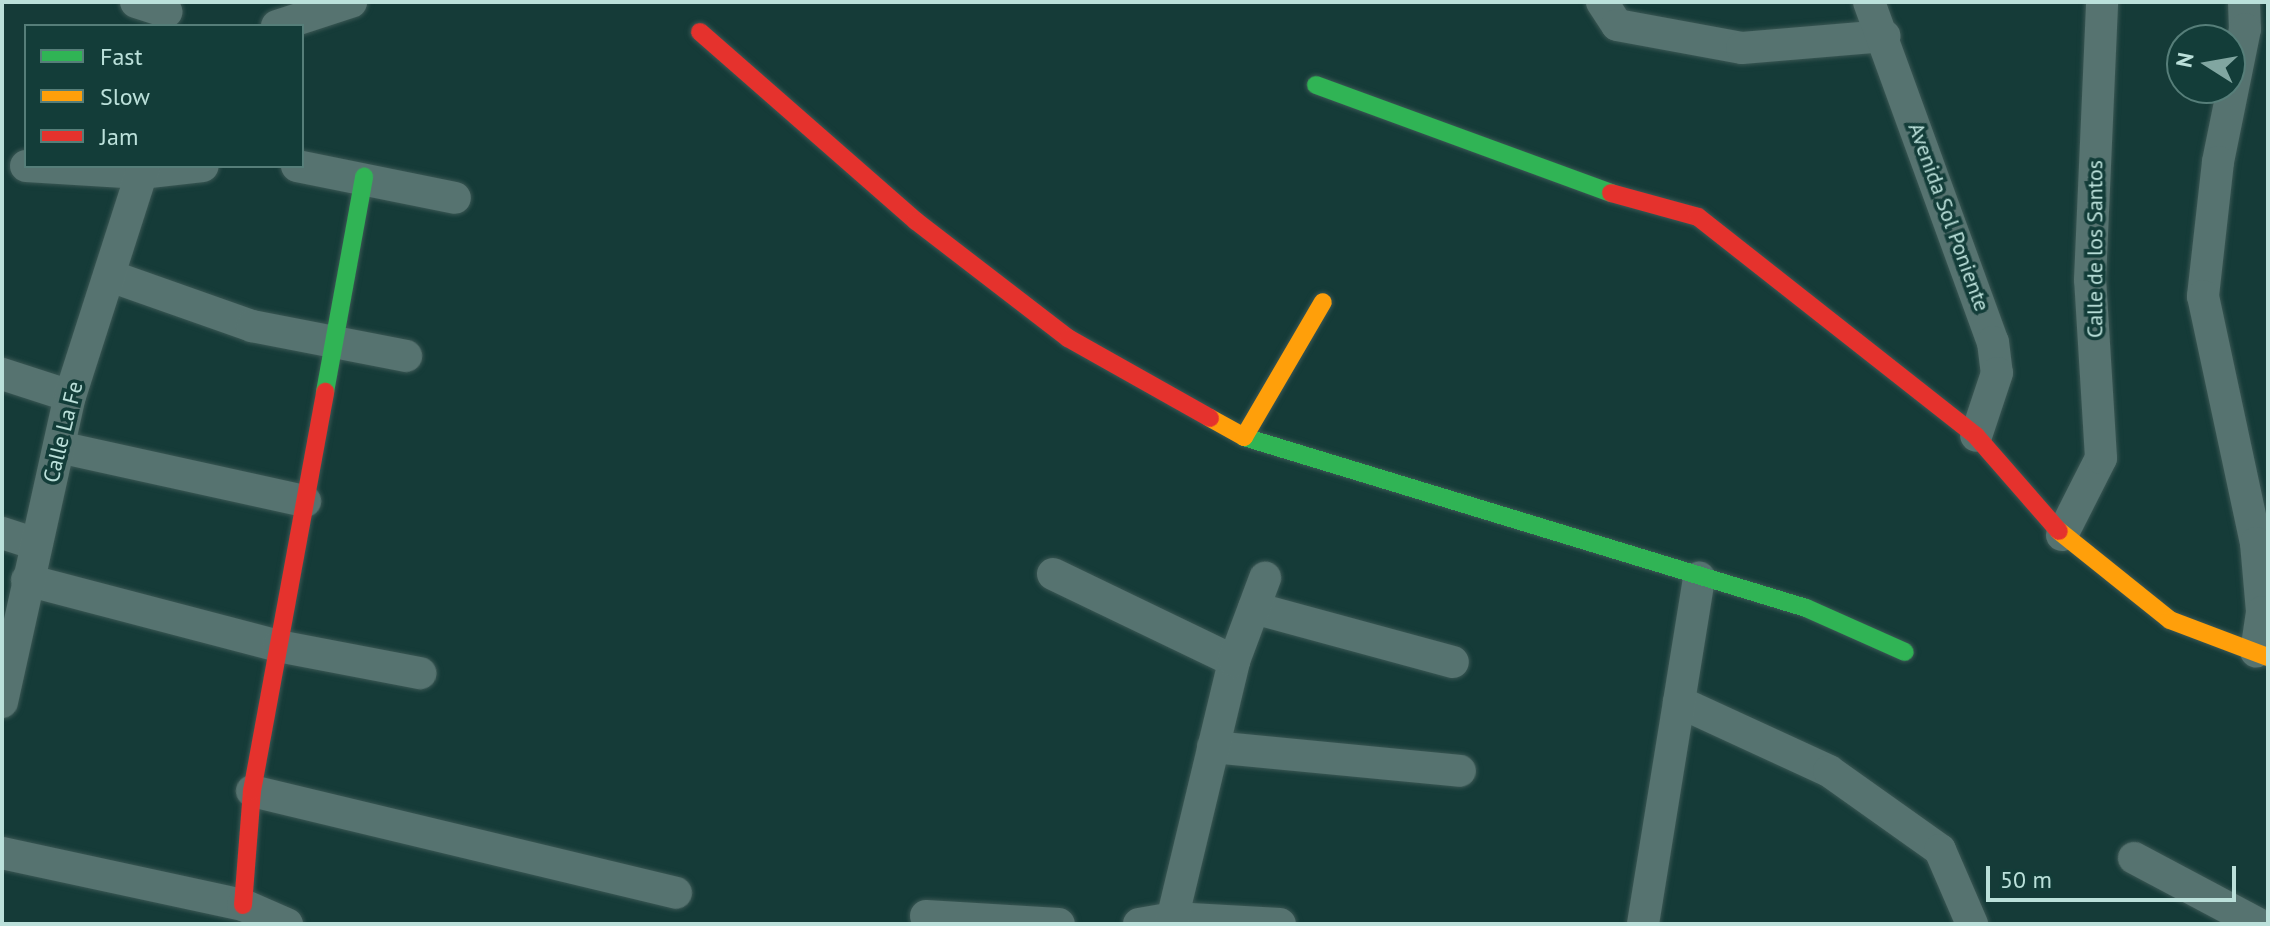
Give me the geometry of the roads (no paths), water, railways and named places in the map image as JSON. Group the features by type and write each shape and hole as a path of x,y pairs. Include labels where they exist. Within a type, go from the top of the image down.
{"street":[{"path":"283,24 351,2"},
{"path":"1602,2 1617,25 1742,48 1884,36"},
{"name":"Avenida Sol Poniente","path":"1869,2 1884,36 1993,342 1997,373 1976,436"},
{"name":"Calle de los Santos","path":"2062,535 2101,458 2090,280 2102,2"},
{"path":"1316,85 1597,189 1698,217 1976,436 2062,535 2170,620 2262,655 2256,543 2203,296 2218,162 2245,29 2244,2"},
{"path":"700,32 916,221 1068,338 1244,437 1699,578 1806,608 1905,652"},
{"path":"2,164 24,166"},
{"path":"304,167 455,198"},
{"path":"84,168 173,168"},
{"name":"Calle La Fe","path":"2,702 70,396 143,170"},
{"path":"243,905 252,791 364,177"},
{"path":"110,276 252,326 406,356"},
{"path":"1244,437 1323,302"},
{"path":"2,374 70,396"},
{"path":"59,447 305,501"},
{"path":"2,533 36,544"},
{"path":"1053,574 1234,661"},
{"path":"1643,924 1699,578"},
{"path":"27,580 278,646 420,673"},
{"path":"1172,921 1234,661 1260,593 1453,662"},
{"path":"1679,702 1829,771 1940,850 1972,924"},
{"path":"1213,747 1460,771"},
{"path":"252,791 676,893"},
{"path":"2,853 243,905 287,924"},
{"path":"2134,858 2258,924"},
{"path":"926,916 1059,924"},
{"path":"1139,924 1172,921 1280,924"}]}
